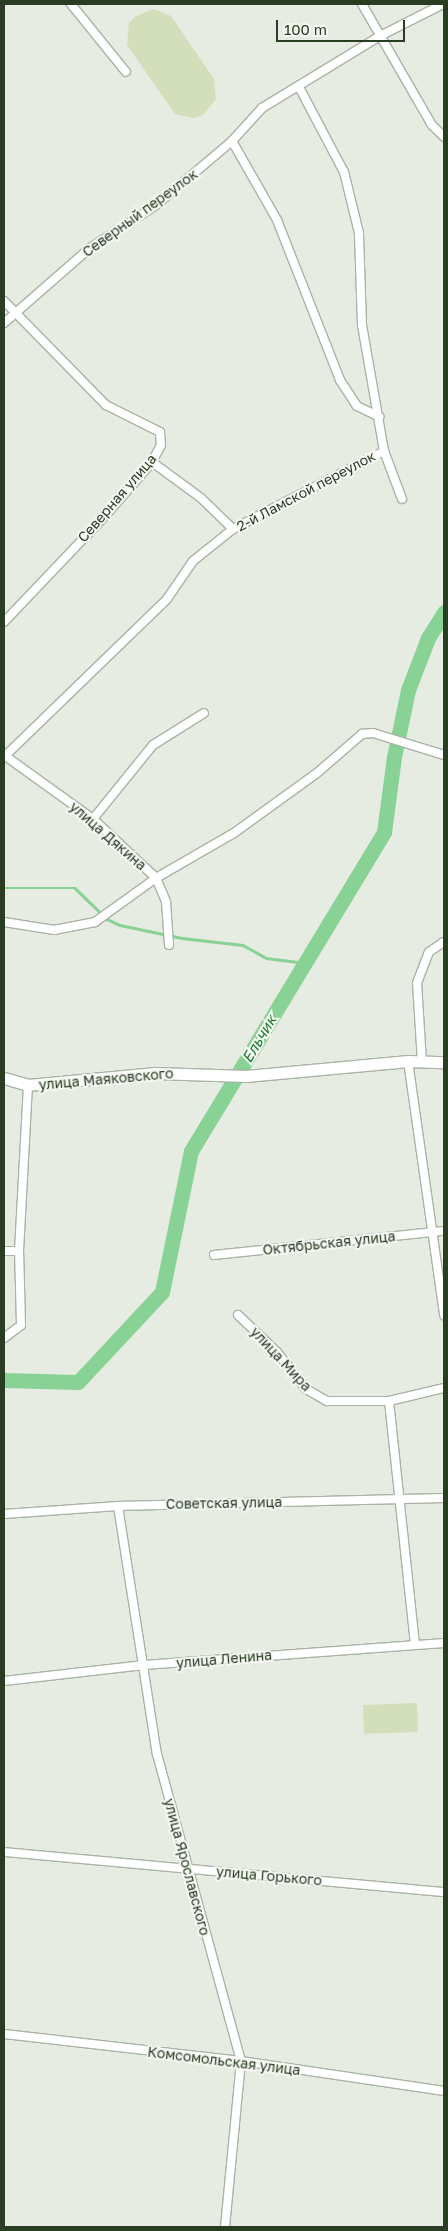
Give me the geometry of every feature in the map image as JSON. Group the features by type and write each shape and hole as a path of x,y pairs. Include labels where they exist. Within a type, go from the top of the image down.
{"main road":[{"path":"408,1062 444,1062"},
{"name":"улица Маяковского","path":"4,1078 28,1085 155,1073 209,1072 246,1076 408,1062"}],"street":[{"path":"71,4 126,72"},
{"path":"362,4 432,124 444,137"},
{"name":"Северный переулок","path":"4,323 90,248 156,205 232,141 262,108 380,36 443,4"},
{"name":"2-й Ламской переулок","path":"4,756 167,599 193,561 233,529 384,451 380,418 362,325 359,232 344,172 299,87"},
{"path":"232,141 277,220 340,380 357,406 380,418"},
{"name":"Северная улица","path":"4,301 106,405 160,432 161,446 152,462 4,622"},
{"path":"384,451 402,499"},
{"path":"152,462 201,498 233,529"},
{"path":"93,819 153,745 204,713"},
{"path":"4,922 54,930 94,922 156,878 234,834 317,773 362,734 389,737 406,745 444,755"},
{"name":"улица Дякина","path":"4,756 93,819 156,878 166,902 169,944"},
{"path":"422,1062 416,983 429,952 444,942"},
{"path":"408,1062 444,1315"},
{"path":"4,1338 21,1325 19,1251 28,1085"},
{"name":"Октябрьская улица","path":"214,1255 444,1231"},
{"path":"4,1251 19,1251"},
{"name":"улица Мира","path":"238,1315 277,1352 306,1389 327,1401 389,1401 444,1388"},
{"path":"389,1401 416,1644"},
{"name":"Советская улица","path":"4,1514 118,1506 444,1498"},
{"name":"улица Ярославского","path":"118,1506 157,1754 186,1869 241,2062 225,2227"},
{"name":"улица Ленина","path":"4,1681 144,1665 444,1642"},
{"name":"улица Горького","path":"4,1852 444,1892"},
{"name":"Комсомольская улица","path":"4,2034 241,2062 444,2091"}],"green space":[{"path":"154,9 171,16 214,79 216,99 203,115 193,118 175,114 127,45 129,23 136,16"},
{"path":"417,1703 418,1732 364,1734 363,1705"}],"waterway":[{"name":"Ельчик","path":"4,1380 78,1382 162,1292 191,1151 384,832 394,757 408,690 428,638 444,612"},
{"path":"4,888 75,888 107,919 120,925 182,938 243,945 266,958 306,963"}]}
